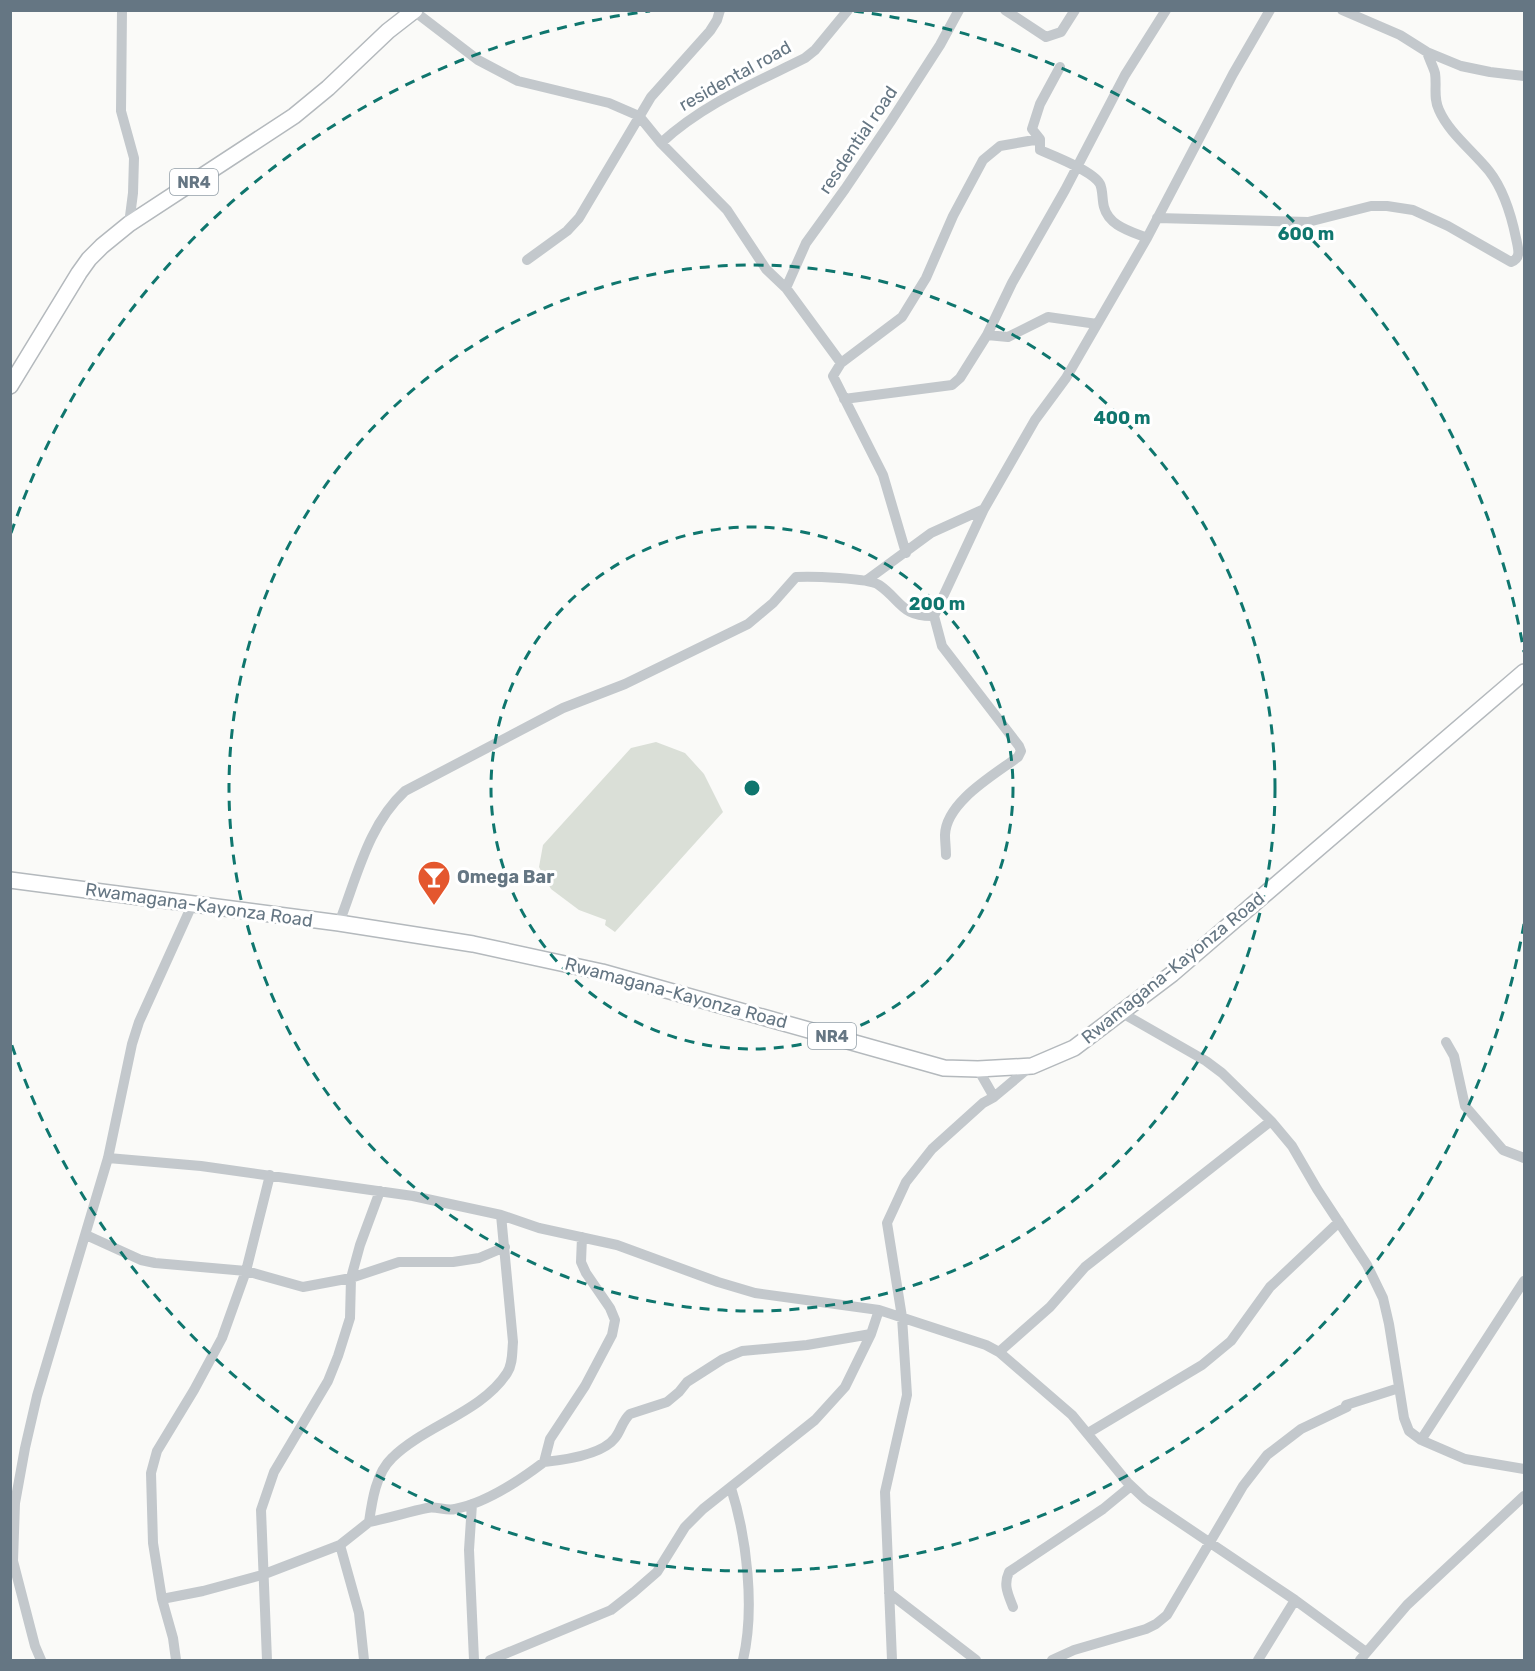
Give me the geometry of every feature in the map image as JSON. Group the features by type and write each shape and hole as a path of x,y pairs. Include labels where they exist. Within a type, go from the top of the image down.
{"highway":[{"name":"NR4","path":"10,386 89,259 129,224 294,116 328,88 388,31 415,11"},
{"name":"Rwamagana-Kayonza Road","path":"10,880 339,923 473,944 558,961 944,1068 1032,1066 1074,1048 1172,974 1524,672"}],"street":[{"path":"122,10 121,111 134,167 129,224"},
{"path":"527,260 567,231 586,209 651,98 710,32 720,10"},
{"name":"residental road","path":"661,143 679,126 704,110 805,58 815,50 848,10"},
{"name":"resdential road","path":"786,288 806,243 846,189 891,121 940,45 959,10"},
{"path":"1005,10 1046,37 1059,34 1075,10"},
{"path":"844,399 952,385 960,378 987,334 1125,75 1166,10"},
{"path":"946,855 945,834 954,809 1018,757 1021,751 991,708 942,646 934,616 984,508 1035,420 1066,378 1147,238 1233,74 1270,10"},
{"path":"1342,10 1400,35 1427,52 1461,66 1524,76"},
{"path":"415,11 478,60 518,81 609,103 639,116 661,143 727,210 766,269 786,288 840,363"},
{"path":"1157,218 1308,222 1371,207 1387,206 1413,210 1448,226 1511,262 1516,260 1519,256 1514,226 1501,189 1490,172 1450,127 1438,109 1434,73 1427,52"},
{"path":"1060,67 1040,104 1032,129 1040,139 1040,150 1077,166 1098,181 1101,185 1108,218 1113,223 1147,238"},
{"path":"906,553 883,475 833,376 840,363 902,317 926,278 952,216 983,160 1000,146 1040,139"},
{"path":"987,334 1008,337 1048,317 1097,324"},
{"path":"867,580 931,533 984,508"},
{"path":"339,923 355,875 381,818 388,807 405,791 563,708 625,684 748,624 773,603 796,577 867,580 879,584 901,606 920,616 934,616"},
{"path":"41,1660 35,1647 13,1561 15,1503 37,1396 108,1158 132,1044 139,1022 192,905"},
{"path":"1122,1013 1206,1061 1222,1073 1292,1146 1367,1265 1383,1298 1404,1418 1409,1431 1420,1440 1465,1459 1524,1469"},
{"path":"1446,1042 1454,1056 1466,1106 1503,1150 1524,1158"},
{"path":"892,1660 885,1491 907,1395 902,1317 887,1223 906,1182 932,1149 983,1103 1032,1066"},
{"path":"978,1069 994,1096"},
{"path":"999,1352 1050,1307 1085,1267 1270,1121"},
{"path":"108,1158 201,1166 413,1196 501,1215 539,1228 617,1245 755,1293 879,1310 986,1345 999,1352 1072,1415 1145,1500 1295,1600 1363,1656 1407,1605 1524,1496"},
{"path":"176,1660 173,1638 162,1599 153,1543 151,1473 156,1451 194,1390 222,1338 246,1271 270,1175"},
{"path":"267,1660 261,1510 274,1472 328,1381 350,1318 351,1278 360,1245 380,1191"},
{"path":"369,1522 371,1505 381,1472 392,1458 422,1435 483,1398 507,1373 511,1363 513,1342 501,1215"},
{"path":"1088,1433 1202,1365 1231,1341 1270,1287 1339,1222"},
{"path":"86,1235 148,1261 246,1271 303,1287 351,1278 399,1262 453,1262 479,1258 505,1247"},
{"path":"544,1462 550,1439 585,1386 614,1328 615,1320 610,1308 586,1274 581,1262 582,1237"},
{"path":"1420,1440 1524,1281"},
{"path":"490,1660 611,1610 657,1572 685,1527 704,1509 815,1420 845,1387 871,1334 879,1310"},
{"path":"162,1599 262,1575 340,1545 369,1522 430,1507 452,1510 472,1504 502,1489 544,1462 571,1459 607,1445 614,1440 626,1417 630,1414 667,1402 687,1382 723,1359 742,1351 807,1345 871,1334"},
{"path":"1052,1660 1074,1650 1156,1624 1167,1615 1243,1486 1267,1455 1301,1429 1347,1407 1346,1405 1399,1388 1399,1390"},
{"path":"1013,1607 1005,1586 1005,1579 1009,1572 1103,1509 1131,1486"},
{"path":"731,1488 739,1513 747,1571 747,1627 743,1660"},
{"path":"472,1504 469,1550 474,1660"},
{"path":"340,1545 359,1613 364,1660"},
{"path":"889,1593 976,1660"},
{"path":"1258,1660 1295,1600"}],"shaded area":[{"path":"656,742 685,753 704,774 723,812 615,932 605,925 606,920 579,910 551,889 539,867 543,845 631,748"}],"place":[{"name":"Omega Bar","path":"434,906"}]}
